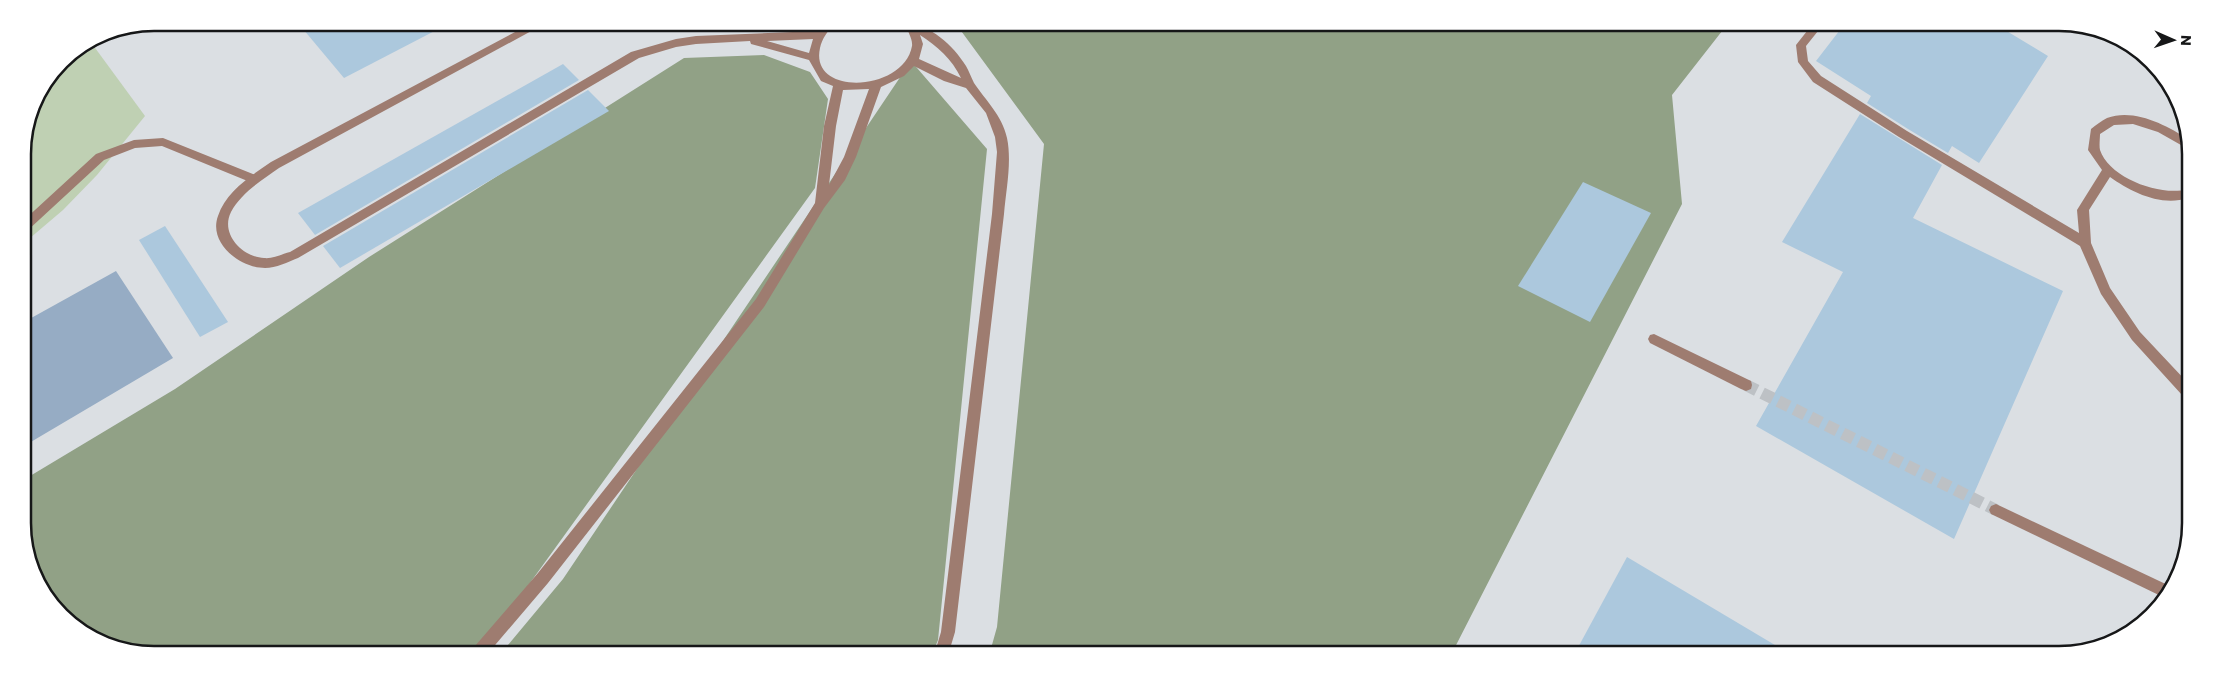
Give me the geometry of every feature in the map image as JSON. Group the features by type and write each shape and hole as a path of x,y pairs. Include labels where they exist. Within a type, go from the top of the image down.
{"street":[{"path":"1813,31 1801,45 1803,62 1817,78 1903,134 2085,243"},
{"path":"525,32 275,165 254,179 229,205 223,218 223,230 227,242 240,256 264,263 280,260 308,248 636,55 696,40 819,35"},
{"path":"822,32 819,35 814,58 820,72 827,79 839,85 857,87 876,85 898,76 913,61 918,48 918,35 916,32"},
{"path":"921,32 950,53 961,67 970,85 990,111 1001,137 1003,152 997,224 948,632 944,646"},
{"path":"743,38 814,58"},
{"path":"913,61 948,78 970,85"},
{"path":"820,205 830,126 839,85"},
{"path":"484,646 543,578 760,303 820,205 839,180 850,157 876,85"},
{"path":"2180,140 2165,130 2136,120 2110,121 2095,132 2094,150 2108,170 2131,186 2159,195 2182,195"},
{"path":"32,220 100,157 134,144 163,142 254,179"},
{"path":"2108,170 2083,210 2085,243 2105,290 2136,336 2182,386"},
{"path":"1654,339 1746,385"},
{"path":"1996,510 2162,589"}],"green space":[{"path":"1722,31 1672,95 1682,204 1456,645 992,646 997,627 1044,144 962,32"},
{"path":"95,47 145,116 97,175 63,210 32,237 32,146 35,122 48,93 57,79 67,67"},
{"path":"764,55 810,72 828,99 815,188 522,594 477,646 138,645 122,642 100,633 86,625 62,604 44,577 34,547 31,523 31,475 175,389 369,257 684,58"},
{"path":"911,61 987,149 938,640 936,646 507,646 563,579"}],"water":[{"path":"116,271 173,358 31,442 32,318"}],"building":[{"path":"1839,31 2007,31 2048,56 1979,163 1952,146 1948,153 1908,129 1867,103 1871,96 1816,61"},
{"path":"305,32 433,32 344,78"},
{"path":"563,64 579,80 315,235 298,213"},
{"path":"588,90 609,111 340,268 323,246"},
{"path":"1860,114 1942,165 1913,218 2063,291 1954,539 1756,426 1843,272 1782,242"},
{"path":"1583,182 1651,213 1590,322 1518,286"},
{"path":"165,226 228,322 200,337 139,240"},
{"path":"1627,557 1775,645 1579,645"}],"tunnel":[{"path":"1746,385 1996,510"}]}
